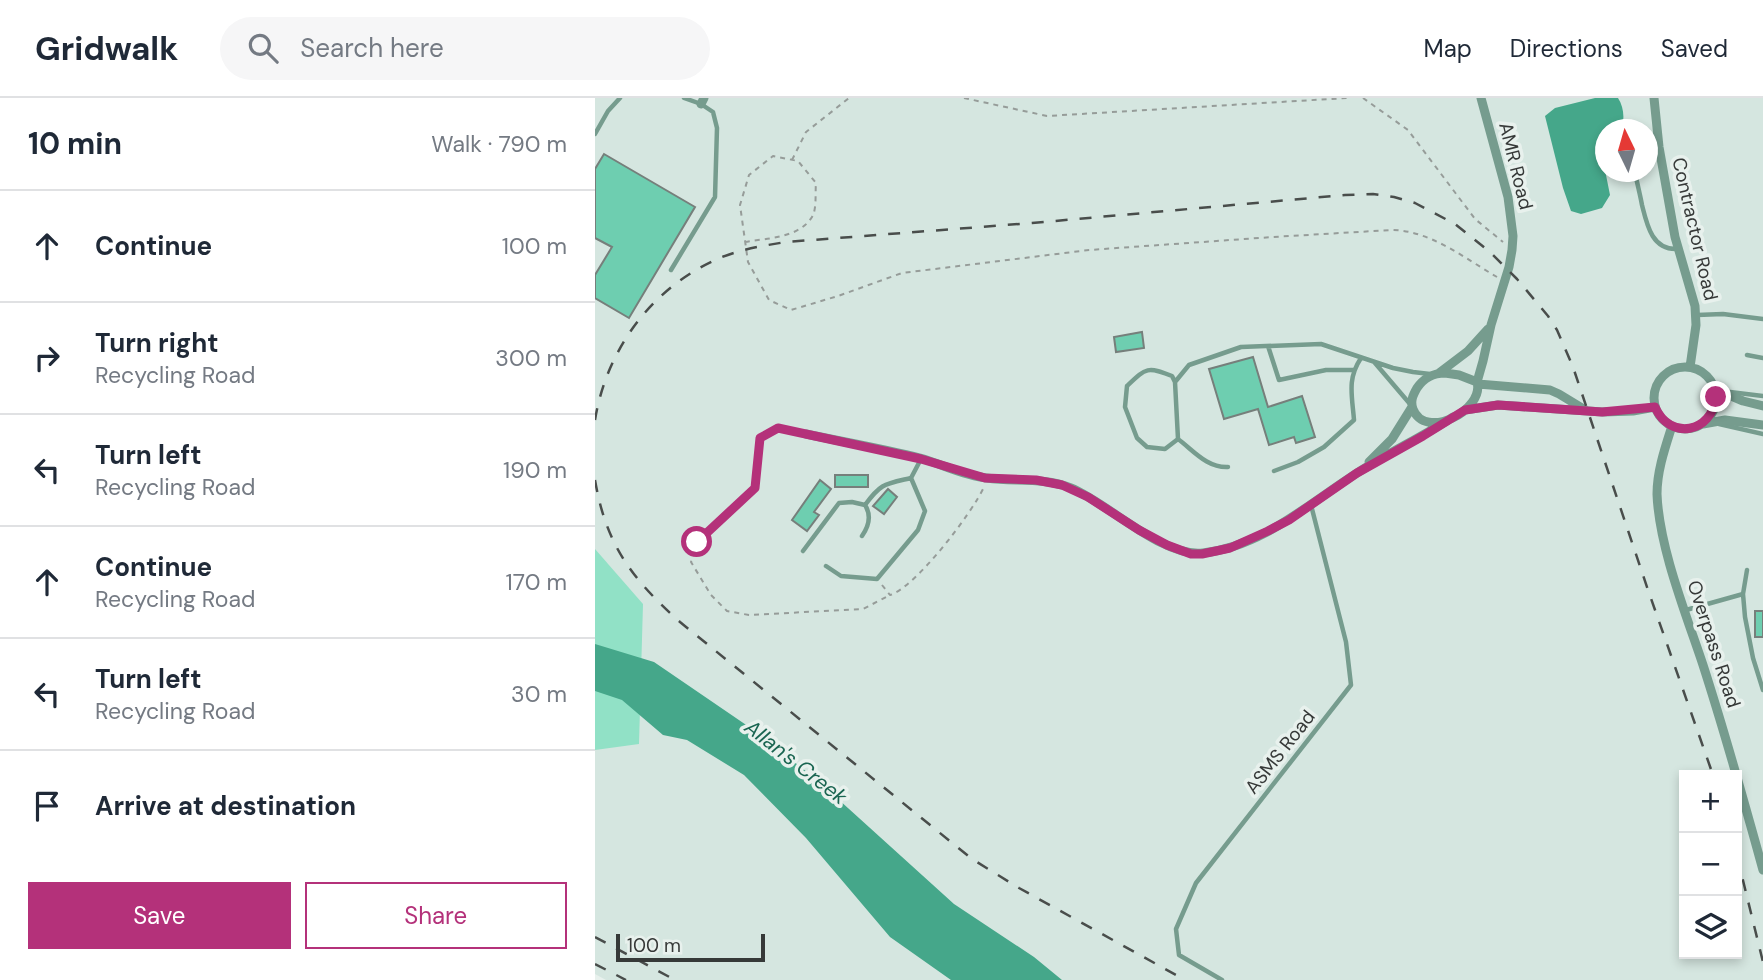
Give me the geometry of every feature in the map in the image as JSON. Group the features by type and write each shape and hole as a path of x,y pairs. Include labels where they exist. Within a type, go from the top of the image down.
{"street":[{"name":"AMR Road","path":"1477,383 1512,250 1513,224 1481,98"},
{"name":"Contractor Road","path":"1654,98 1659,147 1678,249 1696,315 1691,367"},
{"name":"AMR Road","path":"1437,374 1468,351 1491,325"},
{"path":"1763,406 1717,390 1706,376 1691,367 1665,373 1655,389 1655,407 1661,419 1672,426 1688,429 1725,420 1763,425"},
{"path":"1357,473 1392,439 1412,406 1413,394 1419,384 1437,374 1459,375 1477,383 1549,390 1588,412"},
{"path":"806,434 921,459 985,478 1051,482 1074,489 1139,530 1191,554 1216,551 1245,542 1289,520 1357,473 1465,410 1477,395 1477,383"},
{"path":"1703,424 1713,412 1717,390"},
{"path":"1465,410 1510,405 1620,412 1655,407"},
{"path":"1412,406 1417,416 1428,423 1453,417"},
{"name":"Overpass Road","path":"1672,426 1660,469 1657,494 1665,545 1727,740 1763,870"}],"lane":[{"path":"595,134 608,111 620,98"},
{"path":"670,270 715,197 717,128 713,112 702,101 684,98"},
{"path":"1637,182 1651,234 1663,247 1678,249"},
{"path":"1696,315 1723,314 1763,319"},
{"path":"1175,382 1189,365 1241,347 1321,344 1402,370 1437,374"},
{"path":"1268,346 1279,380 1326,370 1353,370"},
{"path":"1747,355 1763,358"},
{"path":"1274,471 1298,462 1324,447 1354,420 1351,384 1353,370 1361,358"},
{"path":"1374,362 1412,406"},
{"path":"1178,439 1165,449 1147,447 1137,438 1125,407 1127,386 1142,372 1154,369 1172,376 1175,382 1178,439 1208,464 1228,467"},
{"path":"1717,390 1763,396"},
{"path":"1703,424 1719,424 1763,434"},
{"path":"865,505 878,488 911,478 921,459"},
{"path":"826,566 841,576 877,579 918,530 925,512 911,478"},
{"path":"803,551 839,503 865,505"},
{"path":"862,536 869,520 865,505"},
{"name":"ASMS Road","path":"1222,980 1179,955 1176,929 1196,883 1351,685 1346,642 1311,505"},
{"path":"1748,570 1743,594 1745,617 1753,658 1763,687"},
{"path":"1685,610 1743,594"}],"path":[{"path":"792,160 806,132 849,98"},
{"path":"964,98 1047,116 1347,98"},
{"path":"1363,98 1408,130 1475,219 1512,250"},
{"path":"745,242 798,231 813,215 816,183 798,161 773,156 749,175 740,205 745,242 748,262 769,300 791,310 902,273 1089,250 1391,230 1406,230 1437,241 1504,281"},
{"path":"806,434 778,428 760,438 755,488 697,542 691,562 711,594 727,611 749,615 863,609 898,593 926,567 960,523 983,489 985,478"},
{"path":"877,579 890,595"}],"shaded area":[{"path":"595,98 1763,98 1763,980 606,980 595,974"},
{"path":"1595,98 1618,98 1620,102 1623,119 1595,119 1595,182 1607,182 1610,195 1602,208 1581,214 1571,211 1545,116 1555,108"},
{"path":"595,549 643,604 639,744 595,750"},
{"path":"595,644 654,662 755,731 817,780 954,904 1034,957 1062,980 951,980 890,937 806,838 744,775 687,740 663,735 622,700 595,691"}],"building":[{"path":"604,154 695,207 629,318 595,298 595,275 612,247 595,238 595,169"},
{"path":"1142,332 1144,348 1116,352 1114,337"},
{"path":"1253,357 1268,407 1302,396 1315,437 1296,443 1294,437 1269,445 1258,409 1224,419 1209,369"},
{"path":"835,475 868,475 868,487 835,487"},
{"path":"820,480 831,489 814,512 819,515 807,531 792,520"},
{"path":"888,489 897,497 884,514 873,506"},
{"path":"1755,611 1763,611 1763,637 1755,637"}],"railway":[{"path":"595,420 609,371 620,348 650,307 690,274 713,261 740,251 786,242 1345,195 1373,194 1415,203 1455,224 1490,252 1517,279 1557,330 1573,367 1711,770"},
{"path":"595,480 606,524 624,559 648,591 680,622 972,859 1185,980"},
{"path":"1742,876 1763,962"},
{"path":"595,937 675,980"},
{"path":"595,964 626,980"}],"route":[{"path":"697,542 755,488 760,438 778,428 921,459 985,478 1036,480 1062,485 1074,489 1167,545 1191,554 1202,554 1230,548 1289,520 1357,473 1465,410 1498,405 1602,412 1655,407 1666,423 1680,429 1688,429 1702,424 1708,418 1713,412 1716,397"}],"water label":[{"name":"Allan's Creek","path":"796,762"}]}
